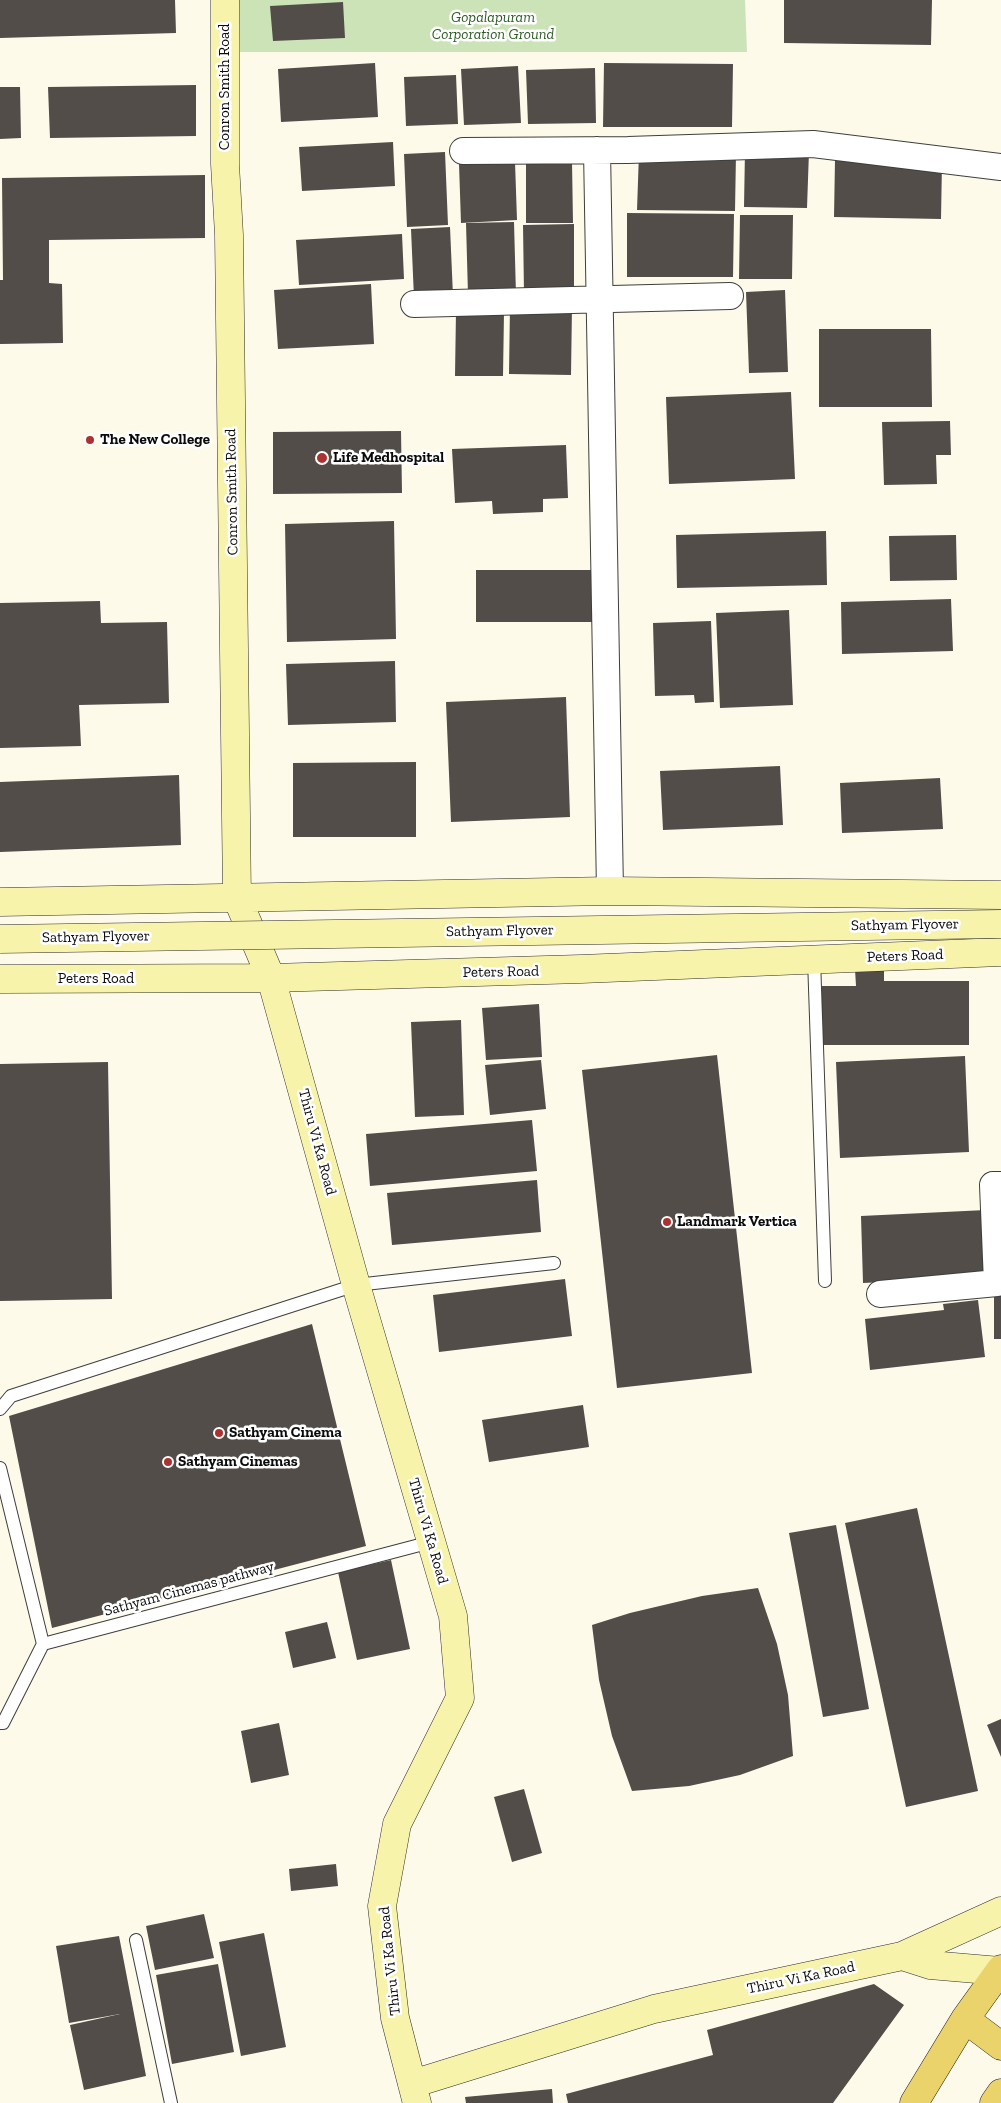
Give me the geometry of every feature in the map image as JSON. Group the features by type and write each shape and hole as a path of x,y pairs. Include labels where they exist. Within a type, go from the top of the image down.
{"main road":[{"name":"Conron Smith Road","path":"225,0 225,164 229,235 237,898 271,978"},
{"path":"0,902 610,891 1001,895"},
{"name":"Sathyam Flyover","path":"0,938 1001,924"},
{"name":"Peters Road","path":"0,979 271,978 581,969 1001,952"},
{"name":"Thiru Vi Ka Road","path":"271,978 356,1285 453,1616 460,1698 397,1824 382,1906 395,2018 414,2093 654,2009 902,1956 1001,1911"},
{"path":"902,1956 930,1965 1000,1970"},
{"path":"914,2103 965,2019 1000,1970"},
{"path":"965,2019 1001,2046"},
{"path":"994,2103 1001,2093"}],"street":[{"path":"463,151 597,150 813,144 1001,167"},
{"path":"597,150 610,891"},
{"path":"414,304 730,296"},
{"path":"880,1294 997,1283 993,1185 1001,1185"}],"lane":[{"path":"814,959 825,1281"},
{"path":"0,1409 11,1396 356,1285 554,1263"},
{"path":"0,1468 43,1644 2,1723 0,1723"},
{"name":"Sathyam Cinemas pathway","path":"43,1644 431,1542"},
{"path":"136,1940 171,2103"}],"green space":[{"name":"Gopalapuram Corporation Ground","path":"239,0 745,0 747,52 240,52"}],"building":[{"path":"0,0 175,0 176,33 0,38"},
{"path":"784,0 932,0 931,45 784,43"},
{"path":"343,2 345,38 273,41 270,6"},
{"path":"375,63 378,117 281,122 278,69"},
{"path":"604,63 733,64 732,127 603,127"},
{"path":"518,66 521,123 464,125 461,69"},
{"path":"595,68 596,123 528,124 526,70"},
{"path":"456,75 458,124 406,126 404,77"},
{"path":"196,85 196,136 50,138 48,87"},
{"path":"0,87 20,87 21,138 0,139"},
{"path":"393,142 395,186 302,191 299,147"},
{"path":"745,150 809,151 807,208 744,207"},
{"path":"445,152 448,225 407,227 404,154"},
{"path":"639,153 736,153 735,211 637,210"},
{"path":"835,160 942,162 941,219 834,217"},
{"path":"515,162 517,220 461,223 459,164"},
{"path":"572,162 573,223 526,223 526,163"},
{"path":"205,175 205,238 49,240 49,283 62,284 63,343 0,344 0,280 3,280 2,178"},
{"path":"627,213 734,214 733,277 627,277"},
{"path":"740,215 793,215 792,279 739,279"},
{"path":"514,222 516,295 468,295 466,223"},
{"path":"574,224 574,294 524,294 523,225"},
{"path":"450,227 453,296 414,298 411,229"},
{"path":"402,234 404,279 299,285 296,240"},
{"path":"371,284 374,344 278,349 274,290"},
{"path":"785,290 788,372 749,373 746,292"},
{"path":"510,305 572,306 571,375 509,374"},
{"path":"456,311 504,312 503,376 455,376"},
{"path":"819,329 931,329 932,407 819,407"},
{"path":"791,392 795,479 669,484 666,397"},
{"path":"950,421 951,455 936,455 937,484 884,485 882,422"},
{"path":"401,431 402,493 273,494 273,432"},
{"path":"566,445 568,498 543,499 543,512 493,514 492,501 455,503 452,449"},
{"path":"394,521 396,639 287,642 285,524"},
{"path":"826,531 827,585 677,588 676,535"},
{"path":"956,535 957,580 890,581 889,536"},
{"path":"476,570 602,570 602,622 476,622"},
{"path":"951,599 953,651 842,654 841,602"},
{"path":"100,601 101,623 167,622 169,703 79,705 81,746 0,748 0,603"},
{"path":"789,610 793,705 720,708 716,613"},
{"path":"711,621 714,702 695,703 694,695 655,696 653,623"},
{"path":"395,661 396,722 288,725 286,664"},
{"path":"566,697 570,817 451,822 446,702"},
{"path":"416,762 416,837 293,837 293,763"},
{"path":"780,766 783,825 663,830 660,771"},
{"path":"179,775 181,845 0,852 0,782"},
{"path":"940,778 943,829 842,833 840,783"},
{"path":"855,969 884,969 884,981 969,981 969,1045 822,1045 822,986 856,986"},
{"path":"539,1004 542,1057 486,1060 482,1008"},
{"path":"461,1020 464,1115 415,1117 411,1022"},
{"name":"Landmark Vertica","path":"717,1055 752,1373 617,1388 582,1070"},
{"path":"965,1056 969,1152 840,1158 836,1062"},
{"path":"541,1060 546,1109 490,1115 485,1065"},
{"path":"108,1062 112,1299 0,1301 0,1064"},
{"path":"532,1120 537,1171 370,1186 366,1134"},
{"path":"537,1180 541,1232 392,1245 387,1193"},
{"path":"986,1210 990,1277 863,1283 861,1216"},
{"path":"565,1279 572,1336 439,1352 433,1295"},
{"path":"994,1296 1001,1296 1001,1339 994,1339"},
{"path":"978,1300 985,1357 870,1370 865,1319 944,1310 943,1304"},
{"path":"312,1324 366,1546 52,1628 9,1416"},
{"path":"583,1405 589,1447 489,1462 482,1420"},
{"path":"917,1508 978,1791 906,1807 845,1523"},
{"path":"836,1525 869,1709 823,1717 789,1533"},
{"path":"391,1560 410,1649 357,1660 338,1572"},
{"path":"758,1588 777,1644 788,1695 793,1756 740,1775 689,1786 632,1791 612,1736 599,1680 592,1625 630,1613 702,1596"},
{"path":"327,1622 336,1658 293,1668 285,1632"},
{"path":"1001,1719 1001,1757 987,1725"},
{"path":"279,1723 289,1775 251,1783 241,1731"},
{"path":"524,1789 542,1853 512,1862 494,1797"},
{"path":"336,1864 338,1886 291,1891 289,1869"},
{"path":"204,1914 214,1958 155,1970 146,1926"},
{"path":"264,1933 286,2047 241,2056 219,1942"},
{"path":"119,1936 146,2076 84,2090 70,2025 120,2014 69,2023 56,1946"},
{"path":"218,1964 234,2052 172,2064 156,1975"},
{"path":"874,1984 904,2005 833,2103 568,2103 566,2094 713,2055 707,2030"},
{"path":"552,2089 553,2103 466,2103 465,2097"}],"place":[{"name":"The New College","path":"90,440"},
{"name":"Life Medhospital","path":"322,458"},
{"name":"Landmark Vertica","path":"667,1222"},
{"name":"Sathyam Cinema","path":"219,1433"},
{"name":"Sathyam Cinemas","path":"168,1462"}]}
